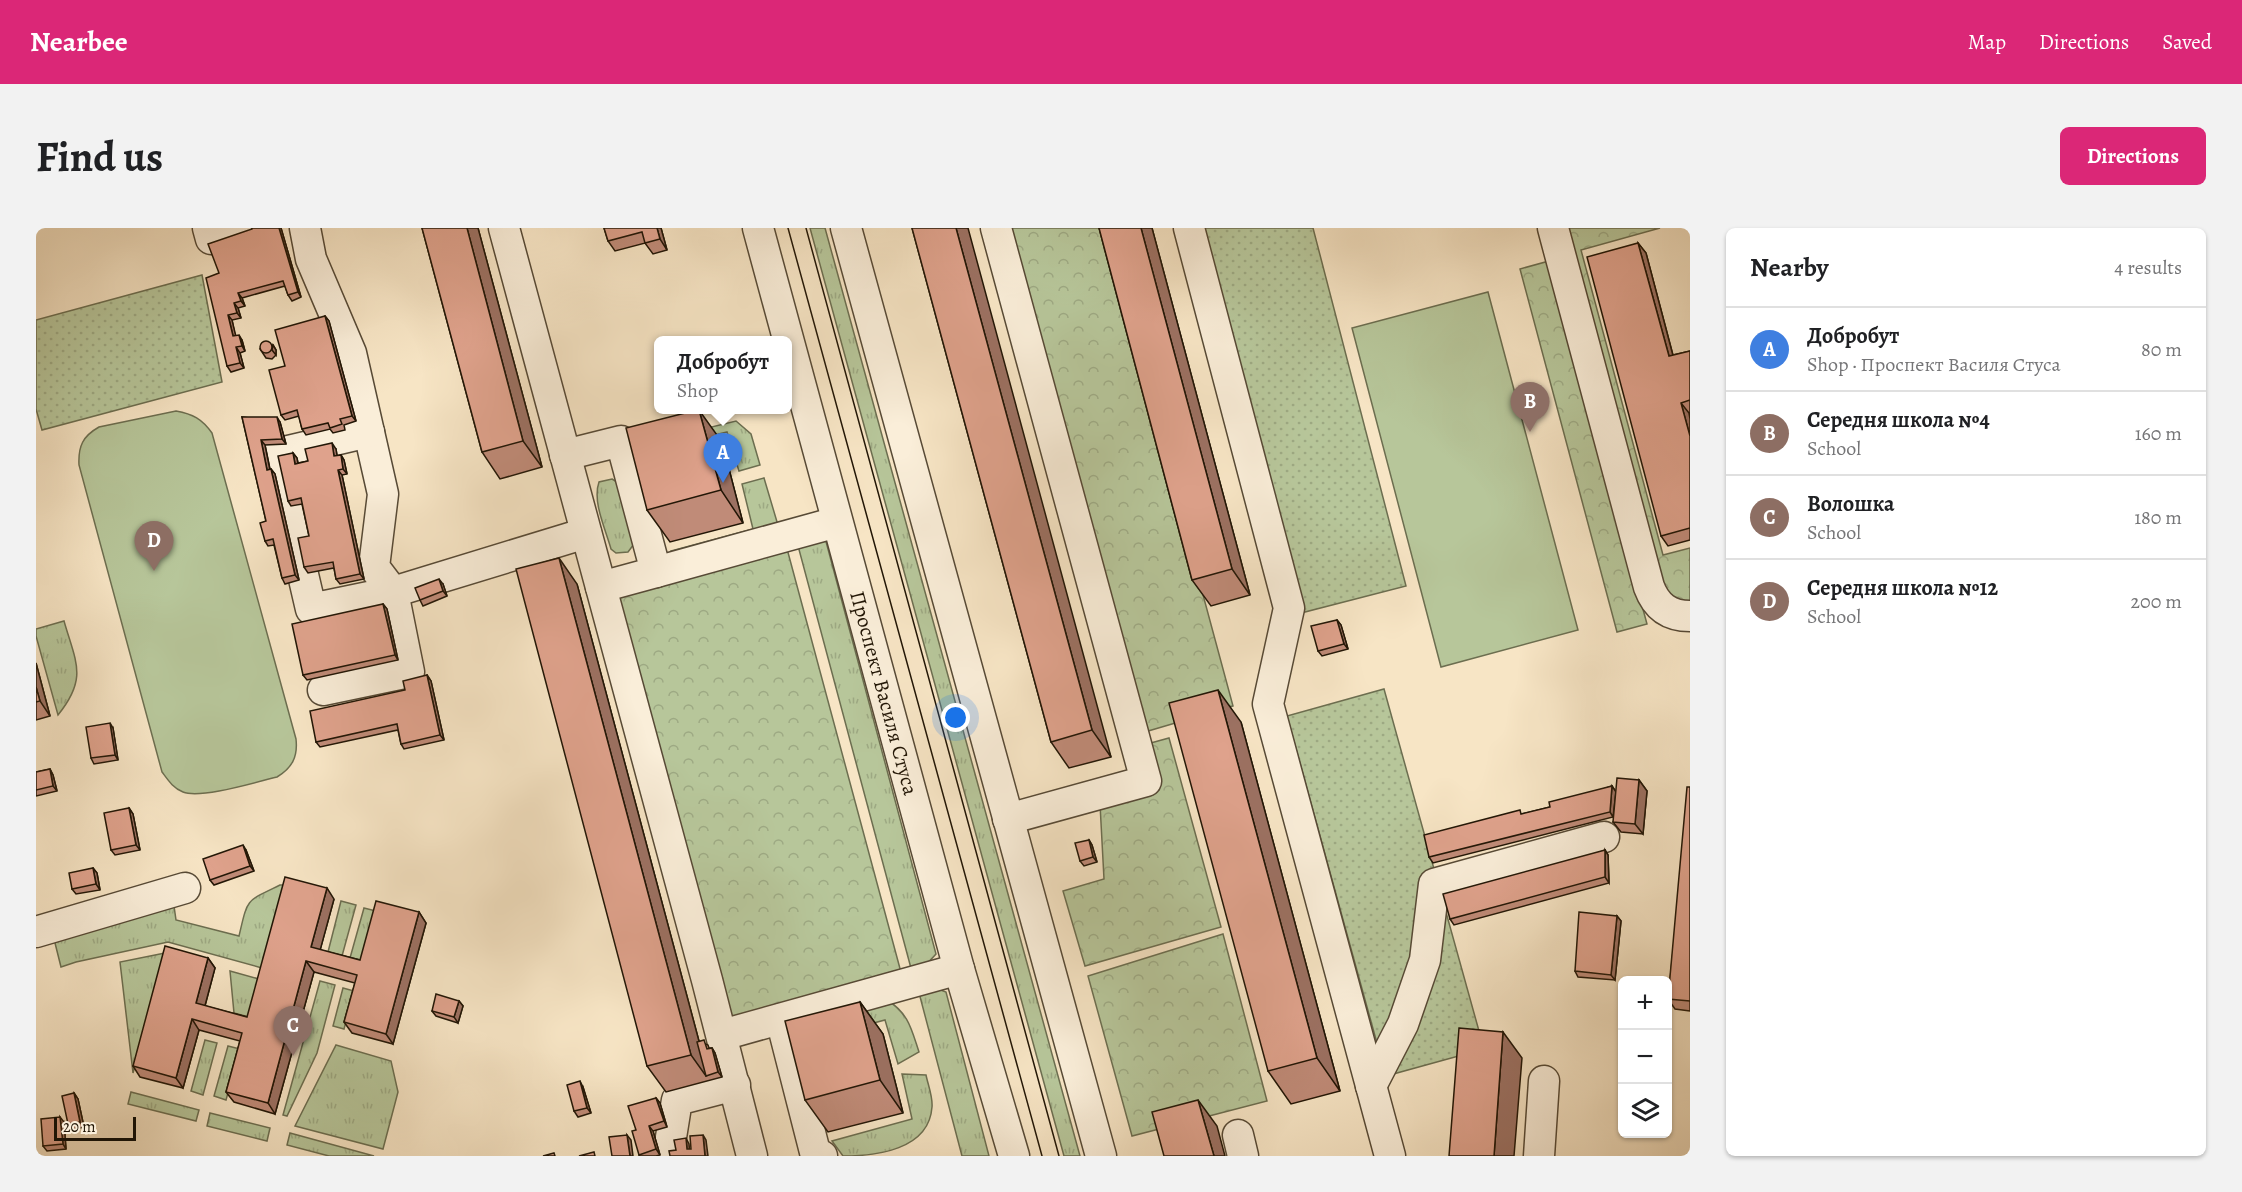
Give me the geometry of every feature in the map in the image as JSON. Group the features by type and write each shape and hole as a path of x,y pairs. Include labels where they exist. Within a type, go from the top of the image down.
{"street":[{"path":"208,228 211,239 246,228"},
{"path":"305,228 311,259 351,353 383,494 374,567 393,592 409,672 323,690"},
{"path":"504,228 722,1035 752,1156"},
{"name":"Проспект Василя Стуса","path":"758,228 787,336"},
{"path":"846,228 1101,1156"},
{"path":"996,228 1146,781 1008,819"},
{"path":"1189,228 1289,608 1268,704 1390,1156"},
{"path":"1553,228 1649,587 1654,598 1663,608 1680,616 1690,616"},
{"name":"Проспект Василя Стуса","path":"792,355 959,969 1014,1156"},
{"path":"369,432 275,454 311,609 393,592 586,533"},
{"path":"565,455 621,441 656,572"},
{"path":"601,587 837,522"},
{"path":"1371,1086 1403,1024 1425,960 1434,884 1604,837"},
{"path":"36,932 185,888"},
{"path":"722,1035 959,969"},
{"path":"781,1019 815,1152 822,1156"},
{"path":"1539,1156 1544,1081"},
{"path":"668,1156 677,1100 735,1085"}],"green space":[{"path":"810,228 825,228 1080,1156 1064,1156"},
{"path":"1004,228 1104,228 1233,706 1138,734"},
{"path":"1201,228 1313,228 1406,586 1301,613"},
{"path":"1561,228 1660,228 1581,250 1663,555 1690,548 1690,608 1667,601"},
{"path":"1549,261 1647,624 1617,632 1520,269"},
{"path":"202,275 222,382 42,430 36,409 36,320"},
{"path":"1488,292 1578,630 1441,667 1352,328"},
{"path":"176,411 197,418 212,433 296,739 293,761 287,770 277,777 229,789 191,794 171,784 162,772 79,465 79,452 85,438 99,427"},
{"path":"736,421 751,434 760,465 739,471 727,432 645,453 642,444"},
{"path":"764,478 780,532 674,561 671,551 753,529 742,484"},
{"path":"612,479 617,482 634,544 628,552 616,553 611,549 598,507 599,482"},
{"path":"824,534 936,954 923,968 912,972 797,542"},
{"path":"786,545 902,976 769,1014 729,1017 617,593"},
{"path":"64,621 77,670 73,691 58,715 36,629"},
{"path":"1384,689 1484,1049 1386,1076 1287,716"},
{"path":"1169,738 1221,927 1085,966 1063,891 1104,879 1100,804 1159,790 1147,744"},
{"path":"280,885 285,885 262,968 168,942 61,967 53,935 173,899 176,920 239,936 244,914 250,903"},
{"path":"341,901 356,905 342,956 328,952"},
{"path":"364,908 376,911 362,961 350,958"},
{"path":"1223,934 1267,1101 1132,1136 1088,976"},
{"path":"165,953 133,1073 120,962"},
{"path":"230,971 259,979 249,1017 234,1013"},
{"path":"320,981 335,985 317,1053 287,1116 283,1115"},
{"path":"343,988 354,991 344,1029 333,1026"},
{"path":"918,989 938,989 946,992 989,1156 962,1156"},
{"path":"886,999 904,1016 919,1052 898,1064 885,1020 806,1041"},
{"path":"205,1040 217,1043 203,1095 191,1091"},
{"path":"336,1045 391,1061 398,1092 383,1149 295,1126"},
{"path":"228,1046 240,1049 226,1100 214,1096"},
{"path":"902,1074 926,1075 932,1107 929,1121 921,1133 899,1148 885,1152 843,1156 832,1141 912,1119"},
{"path":"131,1092 199,1110 196,1121 128,1104"},
{"path":"210,1113 270,1128 267,1141 207,1126"},
{"path":"290,1133 374,1156 329,1156 287,1145"}],"building":[{"path":"252,228 279,228 298,292 288,295 283,281 238,293 241,301 234,303 237,313 228,315 233,336 239,335 242,346 236,347 240,363 227,366 206,278 219,273 208,244"},
{"path":"422,228 467,228 523,441 482,452"},
{"path":"604,228 657,228 660,239 645,243 642,232 608,241"},
{"path":"912,228 956,228 1092,730 1051,742"},
{"path":"1099,228 1141,228 1232,569 1192,580"},
{"path":"1638,243 1669,356 1690,351 1690,400 1681,403 1690,436 1690,528 1661,536 1587,257"},
{"path":"325,316 352,416 340,419 342,424 330,428 328,423 302,429 297,410 281,415 269,370 285,366 275,330"},
{"path":"268,341 271,342 271,352 264,353 261,352 260,345 261,342"},
{"path":"681,414 700,414 721,490 647,510 626,428"},
{"path":"242,417 277,417 282,439 261,440 267,470 271,469 295,575 282,578 273,539 265,541 260,523 266,521"},
{"path":"332,443 334,456 341,455 343,469 338,470 360,574 336,579 333,562 304,567 298,538 309,536 301,498 288,501 278,456 293,453 295,464 308,461 305,449"},
{"path":"559,558 691,1055 647,1066 516,569"},
{"path":"439,579 443,591 420,600 415,588"},
{"path":"383,604 395,655 303,675 292,624"},
{"path":"1337,620 1344,644 1318,651 1311,626"},
{"path":"427,675 440,735 401,744 397,724 316,742 310,711 405,690 403,681"},
{"path":"36,687 40,701 36,702"},
{"path":"1218,690 1317,1058 1268,1071 1169,703"},
{"path":"110,723 115,755 91,758 86,727"},
{"path":"50,769 53,786 36,790 36,772"},
{"path":"1617,778 1639,780 1635,824 1613,822"},
{"path":"1612,786 1610,812 1429,857 1424,835 1520,810 1521,814 1550,807 1549,802"},
{"path":"1687,787 1690,787 1690,1001 1672,999 1672,976 1670,976"},
{"path":"129,808 136,845 111,850 104,813"},
{"path":"1089,840 1093,857 1080,861 1075,843"},
{"path":"243,845 250,866 210,880 203,859"},
{"path":"1605,850 1605,877 1450,919 1443,894"},
{"path":"93,868 96,884 72,889 69,873"},
{"path":"285,877 327,888 311,947 360,960 376,901 419,912 386,1034 344,1022 357,975 306,961 268,1103 226,1092 242,1033 192,1019 176,1078 133,1066 165,946 208,958 196,1003 247,1017"},
{"path":"1579,912 1617,916 1611,975 1575,971"},
{"path":"436,994 459,1001 454,1017 432,1011"},
{"path":"860,1002 880,1080 805,1100 785,1021"},
{"path":"1459,1028 1503,1032 1494,1156 1449,1156"},
{"path":"704,1040 707,1049 712,1048 718,1072 706,1076 697,1042"},
{"path":"580,1081 587,1108 574,1111 567,1085"},
{"path":"74,1093 80,1122 68,1124 62,1096"},
{"path":"656,1098 664,1121 649,1126 656,1149 639,1155 632,1131 636,1130 628,1106"},
{"path":"1198,1100 1214,1156 1164,1156 1152,1112"},
{"path":"60,1117 63,1144 43,1146 41,1119"},
{"path":"627,1135 630,1156 612,1156 609,1137"},
{"path":"703,1135 705,1156 670,1156 669,1151 676,1150 674,1140 686,1138 687,1149 691,1149 690,1136"},
{"path":"594,1152 595,1156 579,1156"}],"tram line":[{"path":"788,228 1042,1156"},
{"path":"806,228 1059,1156"}],"place":[{"name":"Середня школа №4","path":"1530,432"},
{"name":"Добробут","path":"723,483"},
{"name":"Середня школа №12","path":"154,571"},
{"name":"Волошка","path":"293,1056"}]}
